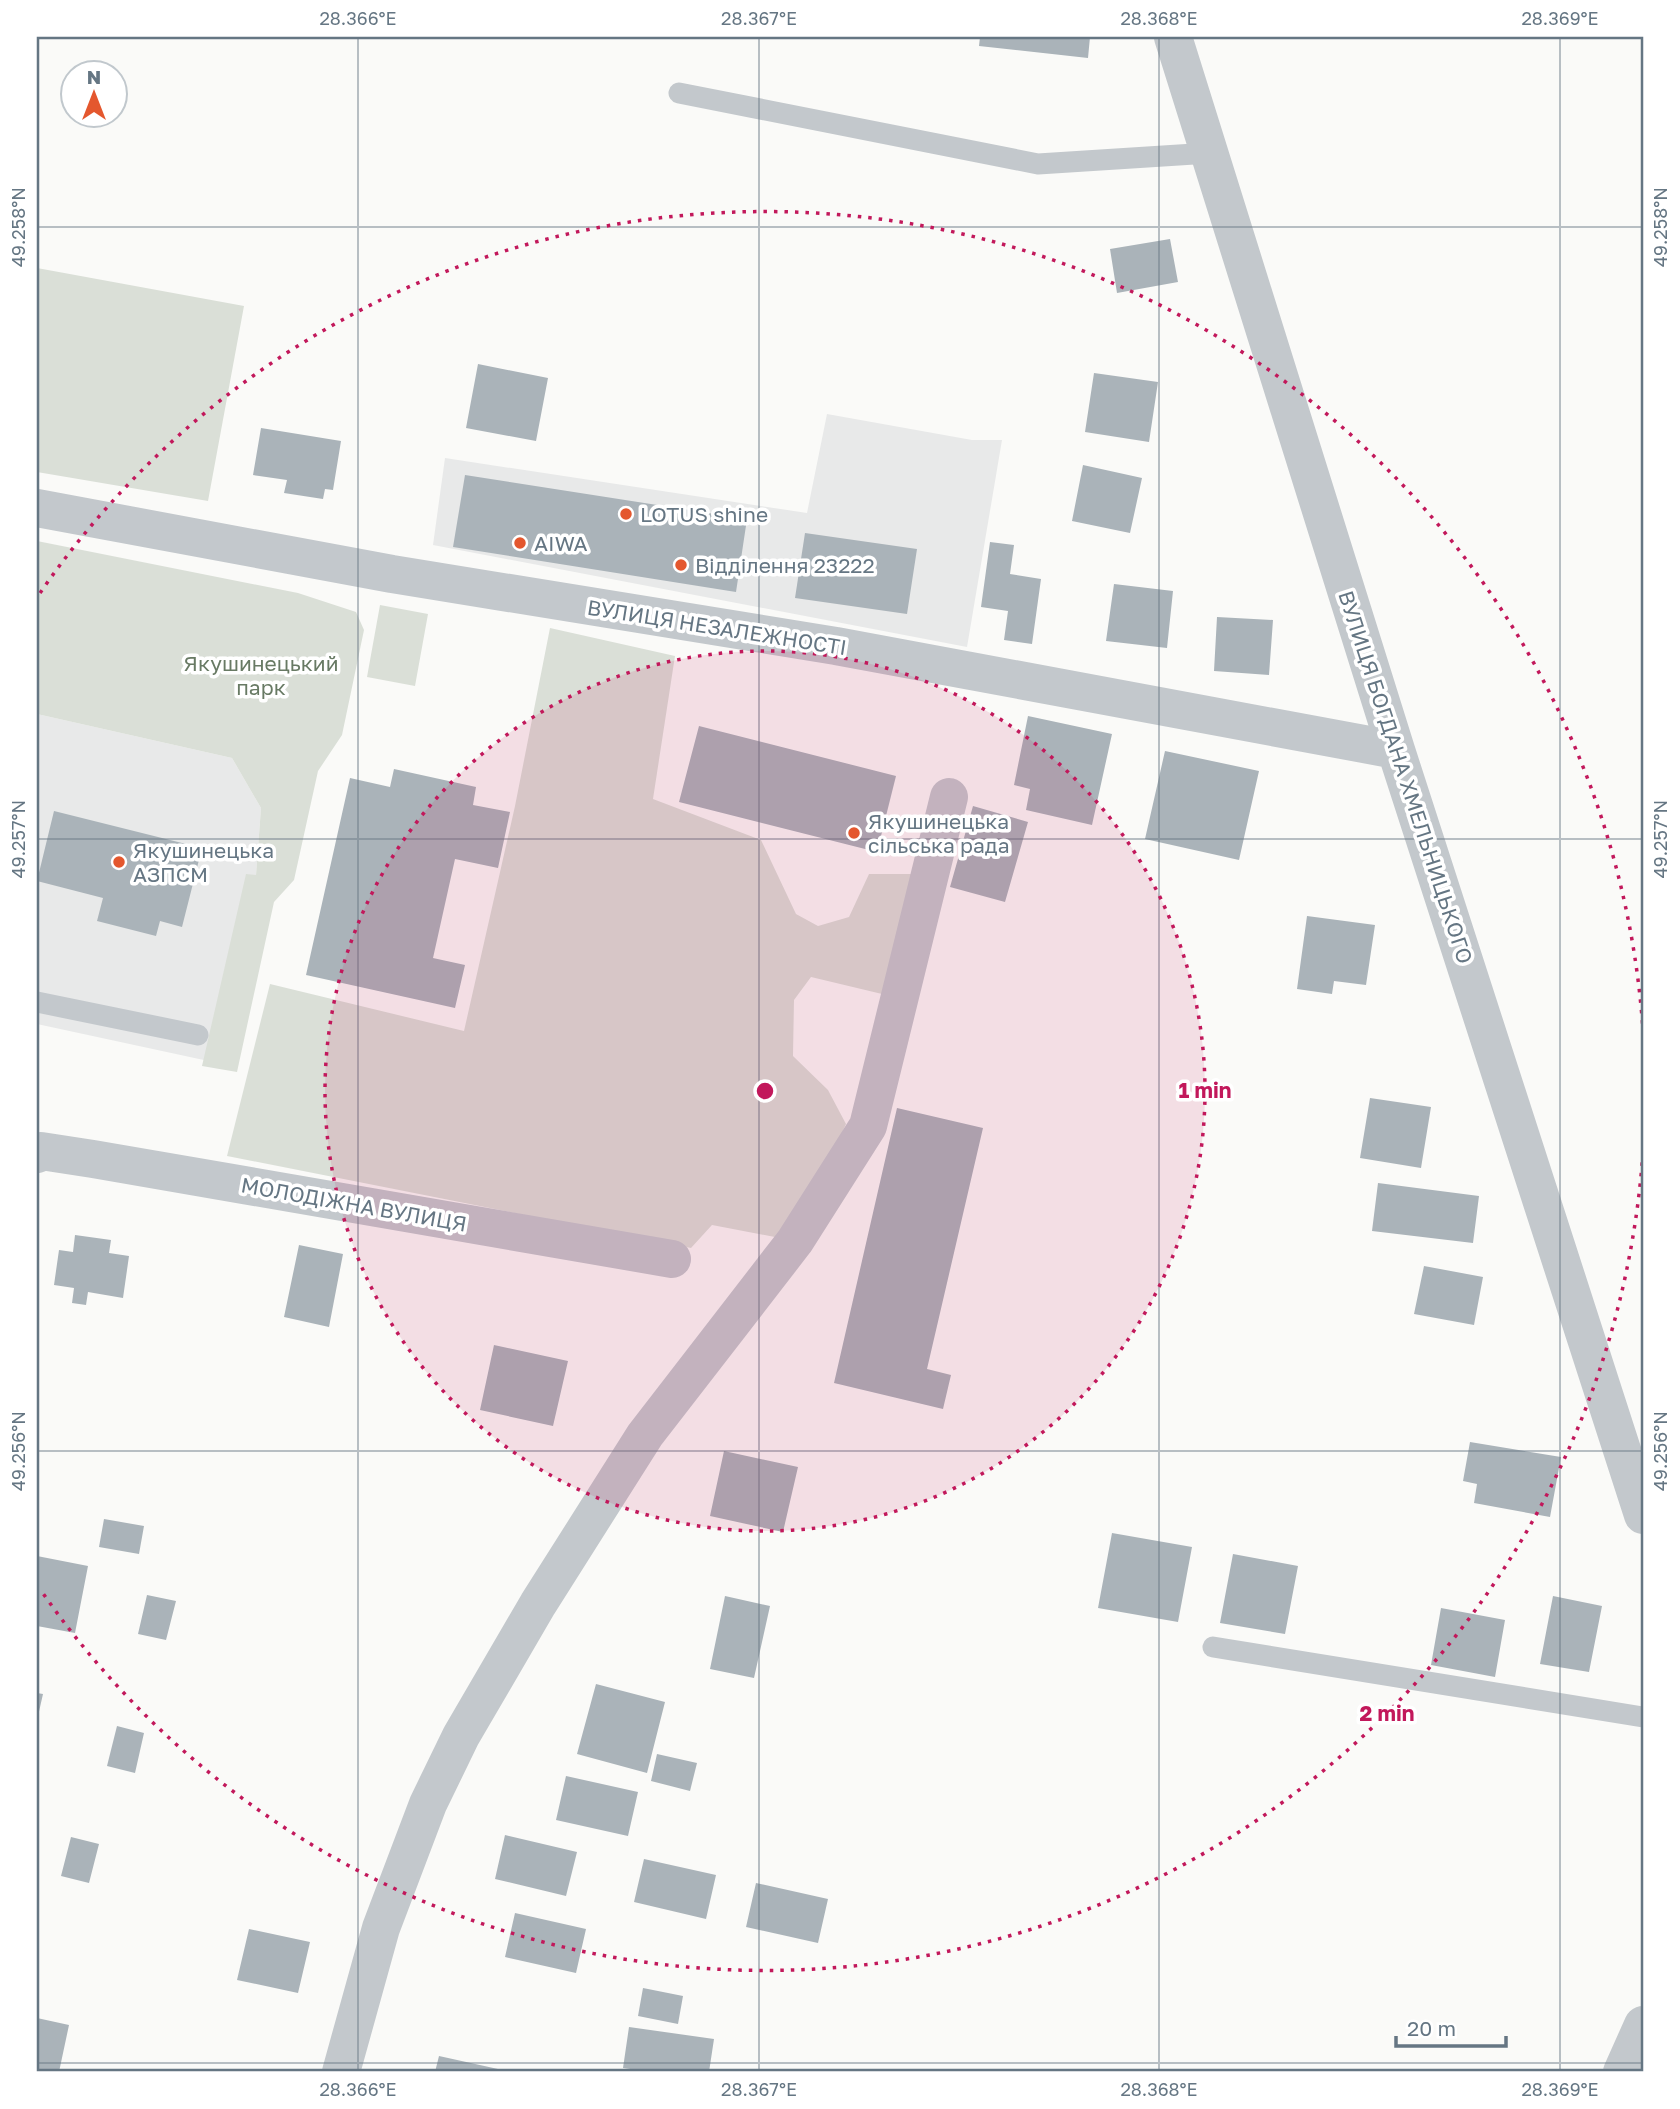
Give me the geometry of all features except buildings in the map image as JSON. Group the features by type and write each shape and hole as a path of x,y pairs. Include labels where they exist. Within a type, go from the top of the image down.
{"street":[{"name":"ВУЛИЦЯ БОГДАНА ХМЕЛЬНИЦЬКОГО","path":"1173,37 1396,750 1643,1515"},
{"name":"ВУЛИЦЯ НЕЗАЛЕЖНОСТІ","path":"37,508 392,574 836,646 1396,750"},
{"path":"341,2072 381,1927 428,1804 461,1736 538,1604 645,1435 795,1241 868,1126 949,797"},
{"name":"МОЛОДІЖНА ВУЛИЦЯ","path":"37,1154 41,1151 93,1159 672,1259"},
{"path":"1622,2072 1643,2025"}],"lane":[{"path":"679,93 1038,164 1210,153"},
{"path":"37,1002 198,1035"},
{"path":"1213,1647 1643,1717"}],"shaded area":[{"path":"827,414 972,440 1002,440 967,647 433,545 445,458 807,513"},
{"path":"37,714 232,758 261,808 256,875 213,1062 37,1024"}],"green space":[{"path":"37,268 244,306 208,501 37,472"},
{"name":"Якушинецький парк","path":"37,541 298,593 356,612 364,630 342,735 318,771 294,880 274,902 237,1072 202,1066 246,874 256,875 261,808 232,758 37,714"},
{"path":"380,605 428,614 415,686 367,677"},
{"path":"550,628 675,656 653,799 761,840 796,914 818,926 849,917 869,874 913,874 882,994 811,977 794,1000 793,1056 828,1090 846,1124 832,1154 780,1238 712,1225 691,1248 227,1156 270,984 464,1031 515,806"}],"place":[{"name":"LOTUS shine","path":"626,514"},
{"name":"AIWA","path":"520,543"},
{"name":"Відділення 23222","path":"681,565"},
{"name":"Якушинецька сільська рада","path":"854,833"},
{"name":"Якушинецька АЗПСМ","path":"119,862"}]}
